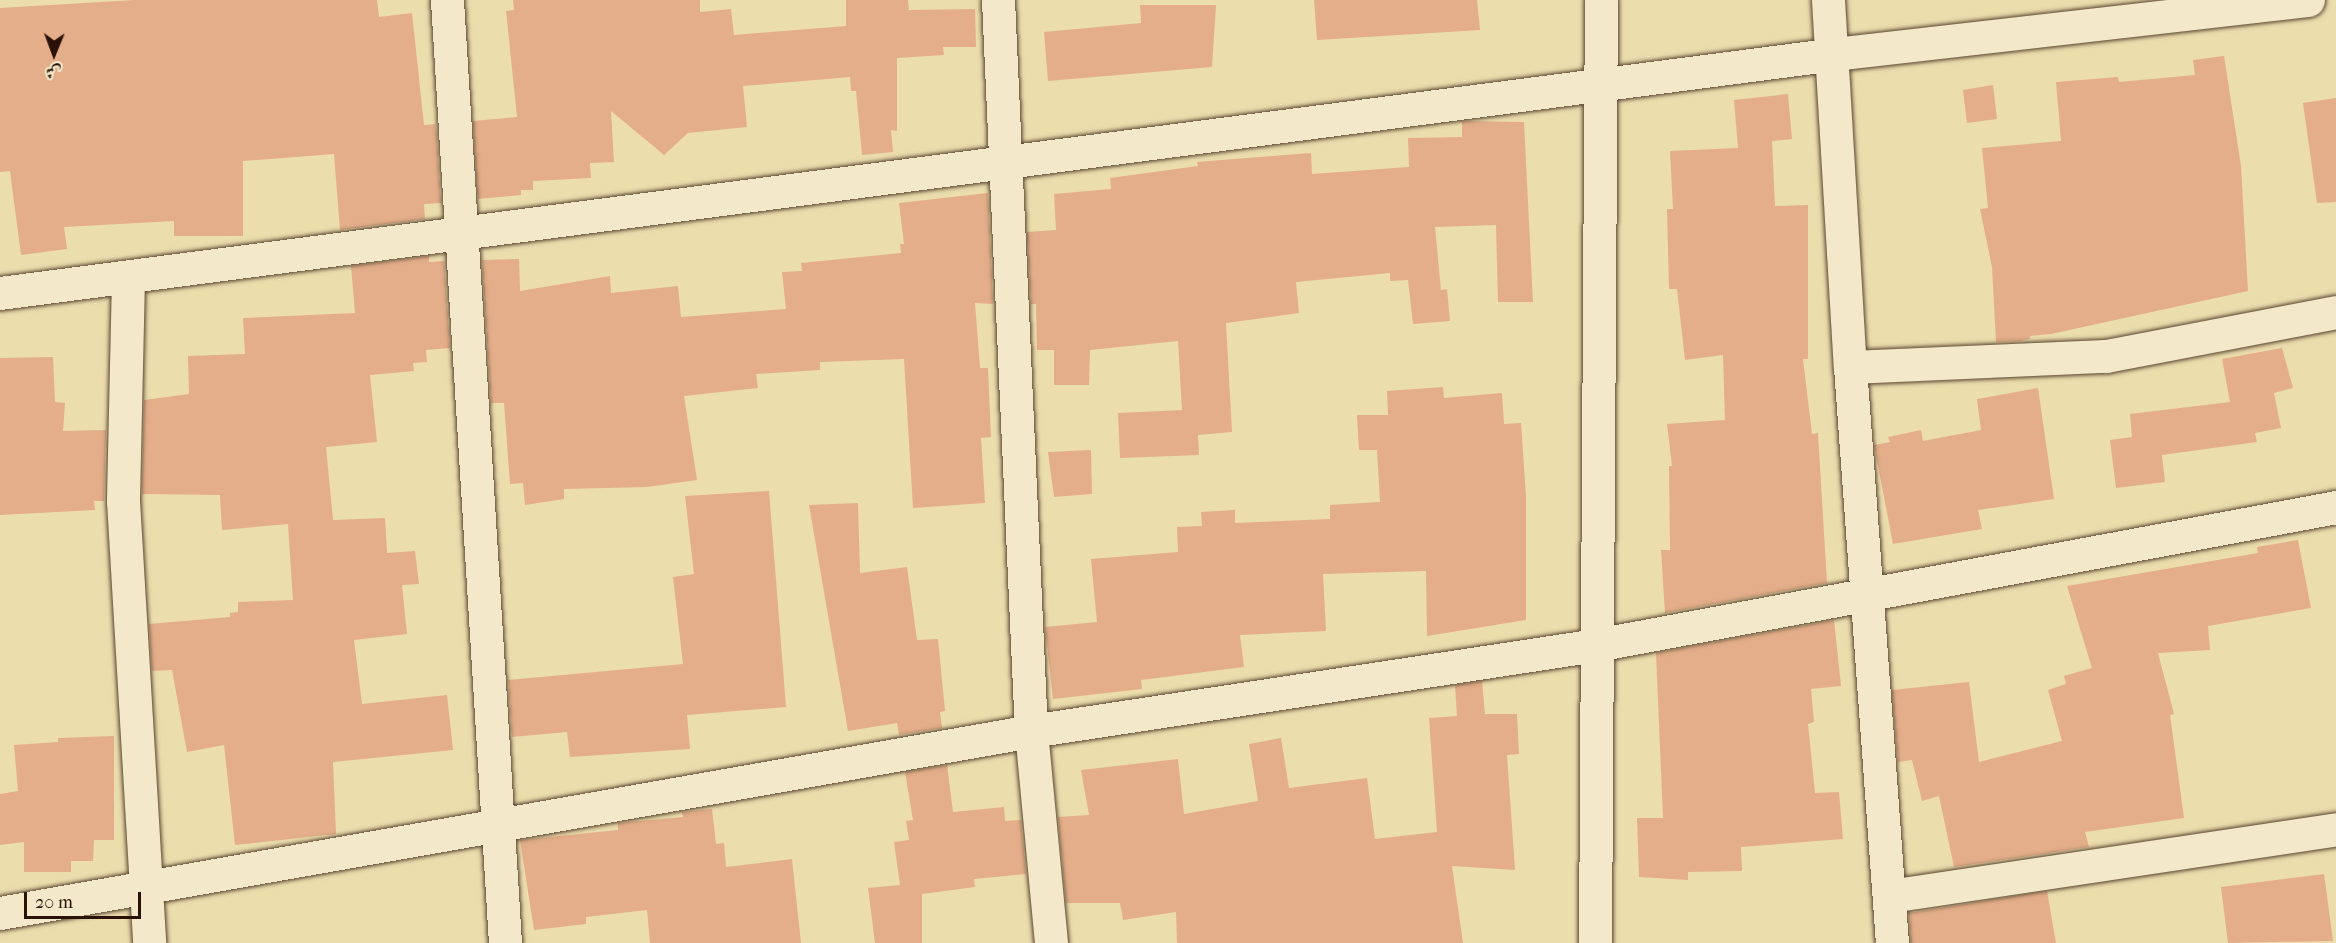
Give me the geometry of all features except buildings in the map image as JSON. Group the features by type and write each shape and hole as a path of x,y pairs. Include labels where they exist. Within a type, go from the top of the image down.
{"street":[{"path":"447,0 459,236 505,943"},
{"path":"998,0 1031,731 1051,943"},
{"path":"1595,943 1601,0"},
{"path":"1828,0 1834,54 1850,367 1892,943"},
{"path":"0,293 459,236 1004,163 1599,88 1834,54 2308,0"},
{"path":"128,278 123,501 149,943"},
{"path":"1850,367 2106,356 2336,312"},
{"path":"0,913 1031,731 1596,645 2336,507"},
{"path":"1890,896 2336,829"}]}
